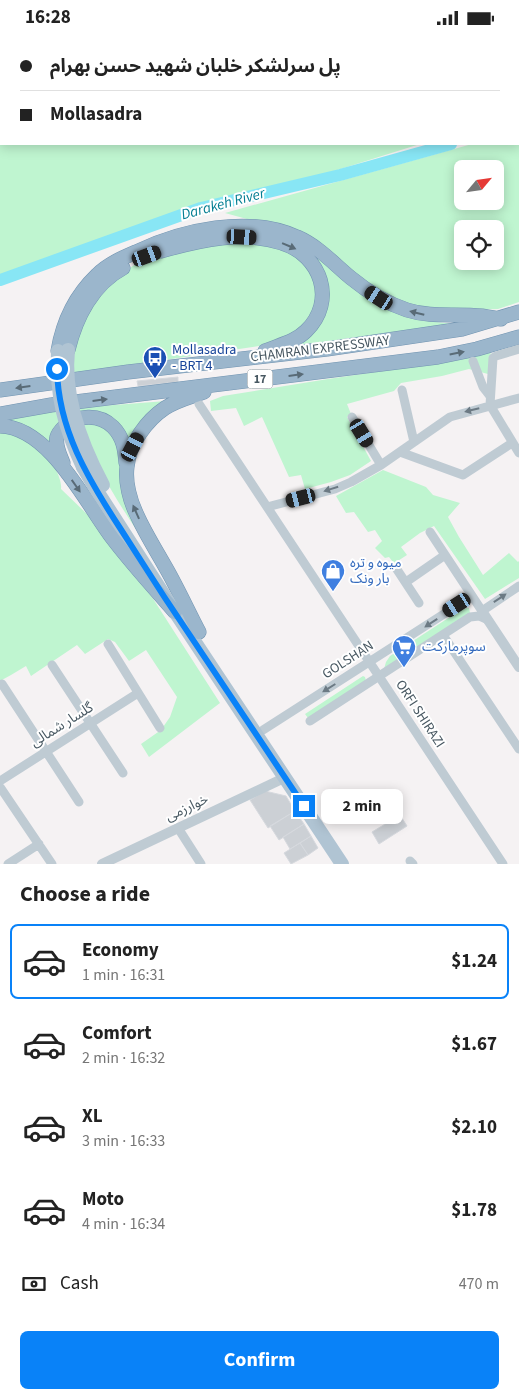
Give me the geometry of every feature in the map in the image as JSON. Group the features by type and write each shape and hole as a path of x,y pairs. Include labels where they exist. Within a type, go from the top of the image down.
{"highway":[{"path":"63,350 61,334 65,320 87,285 112,264 145,248 170,239 213,229 237,227 282,231 298,237 313,246 366,289 391,304 408,310 428,315 481,316 500,319"},
{"path":"63,350 80,314 92,296 110,277 133,263 166,249 213,239 257,237 284,243 307,256 314,266 321,285 321,308 313,324 299,337 245,359"},
{"name":"CHAMRAN EXPRESSWAY","path":"0,390 327,349 452,331 519,313"},
{"name":"CHAMRAN EXPRESSWAY","path":"0,414 51,405 438,357 477,349 519,337"},
{"path":"127,466 140,433 155,416 174,403 232,383"},
{"path":"65,470 56,444 60,431 69,422 79,418 90,417 106,421 113,427 123,441 129,493 136,515 169,573 198,632"},
{"path":"0,426 7,426 30,435 48,450 65,470 112,538 174,612"}],"main road":[{"path":"63,350 57,381 61,405 68,433 83,467 97,491 198,632 352,864"},
{"path":"63,350 67,363 67,379 71,403 84,445 103,485 159,579 174,612 342,864"}],"street":[{"path":"490,401 493,358 519,349"},
{"path":"473,361 483,387 519,453"},
{"path":"402,390 414,442"},
{"path":"267,507 335,489 381,465 450,417 490,401 519,398"},
{"name":"ORFI SHIRAZI","path":"199,404 503,864"},
{"path":"352,417 381,465"},
{"path":"400,452 463,475 512,443"},
{"path":"430,532 519,667"},
{"path":"406,582 445,555"},
{"path":"396,568 419,603"},
{"path":"482,611 519,586"},
{"name":"GOLSHAN","path":"263,730 472,596"},
{"path":"310,721 470,617 479,616 488,621"},
{"path":"443,635 519,749"},
{"path":"108,644 160,728"},
{"path":"52,665 123,773"},
{"path":"2,684 79,802"},
{"name":"گلسار شمالی","path":"0,781 138,693"},
{"name":"خوارزمی","path":"102,864 284,777"},
{"path":"0,787 52,864"},
{"path":"178,828 201,864"},
{"path":"8,864 38,844"}],"green space":[{"path":"0,145 417,145 125,237 0,284"},
{"path":"468,145 519,145 519,302 498,309 429,311 385,295 305,235 225,213"},
{"path":"221,242 278,245 310,267 318,298 310,323 273,344 70,374 70,364 89,306 126,270 138,263 164,254"},
{"path":"302,247 363,295 382,307 412,318 456,324 430,330 295,345 324,310"},
{"path":"491,351 488,374 469,369 401,383 394,391 347,404 351,414 347,417 371,461 350,475 305,489 301,475 289,477 262,417 244,426 236,408 211,411 210,401 223,396 444,362"},
{"path":"166,401 129,453 125,436 77,415 75,408"},
{"path":"57,408 61,425 54,445 0,420"},
{"path":"93,421 114,433 124,484 165,571 117,500 97,463 80,423"},
{"path":"0,429 30,441 46,455 59,476 61,489 88,515 141,580 220,703 149,757 141,744 161,730 170,717 177,697 146,650 129,661 115,642 108,639 85,654 77,645 31,676 26,666 0,681"},
{"path":"383,470 426,487 433,495 460,503 448,517 483,575 509,553 519,561 519,578 485,599 434,526 420,533 401,547 407,555 390,566 388,564 393,562 389,557 385,558 375,548 382,541 375,530 368,532 354,512 346,513 336,496"},
{"path":"469,608 470,613 384,669 390,656 459,611"},
{"path":"363,676 366,681 308,718 305,714"}],"building":[{"path":"178,377 178,382 138,386 137,381"},
{"path":"265,791 286,796 295,811 268,828 250,800"},
{"path":"295,811 304,824 279,840 270,826"},
{"path":"400,815 407,826 379,844 372,832"},
{"path":"304,824 311,836 290,849 283,837"},
{"path":"311,836 318,848 308,855 300,843"},
{"path":"300,843 308,855 291,864 284,853"}],"waterway":[{"name":"Darakeh River","path":"0,280 201,208 340,175 447,145"}],"place":[{"name":"Mollasadra - BRT 4","path":"155,379"},
{"name":"میوه و تره بار ونک","path":"333,592"},
{"name":"سوپرمارکت","path":"404,668"}],"route":[{"path":"57,369 57,381 64,418 68,433 83,467 174,612 304,806"}]}
